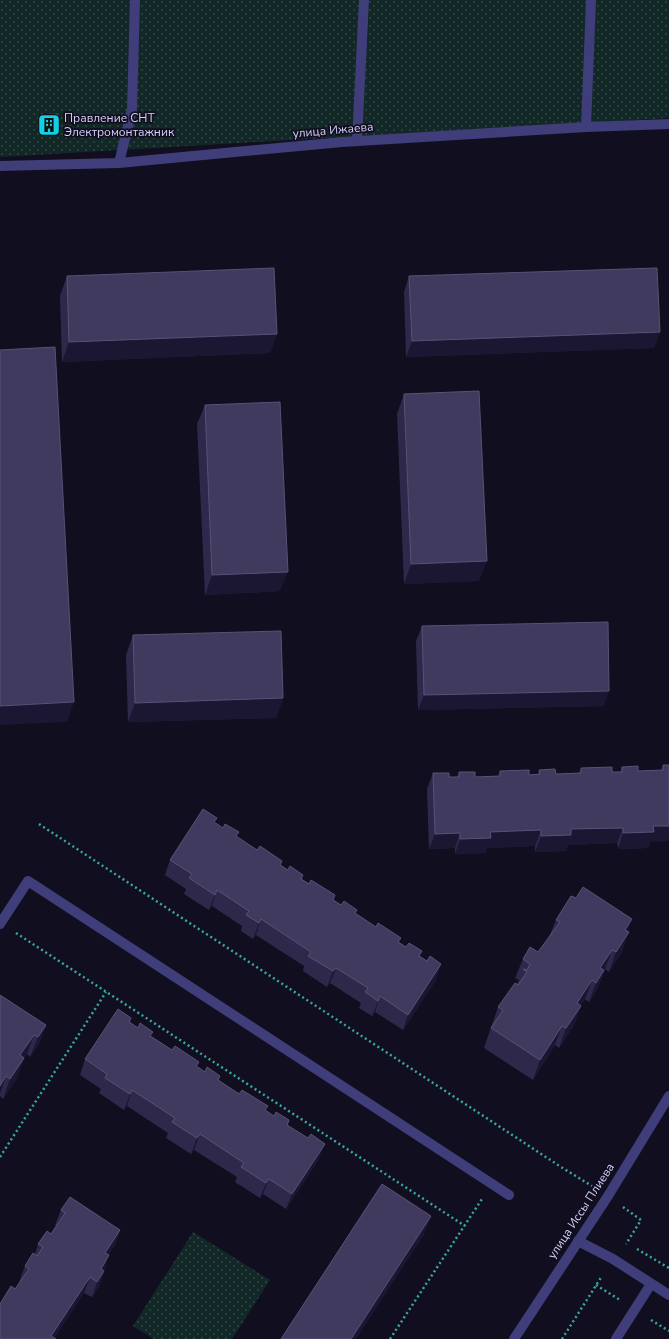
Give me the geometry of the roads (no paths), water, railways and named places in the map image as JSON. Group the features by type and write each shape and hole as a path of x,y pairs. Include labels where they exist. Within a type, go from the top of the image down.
{"street":[{"path":"119,164 132,109 135,0"},
{"path":"357,141 364,0"},
{"path":"586,127 590,0"},
{"name":"улица Ижаева","path":"0,166 119,164 357,141 586,127 669,124"},
{"path":"0,923 28,881 509,1195"},
{"name":"улица Иссы Плиева","path":"514,1339 608,1196 669,1096"},
{"path":"578,1241 613,1259 669,1296"},
{"path":"616,1339 652,1284"}],"place":[{"name":"Правление СНТ Электромонтажник","path":"49,125"}]}
